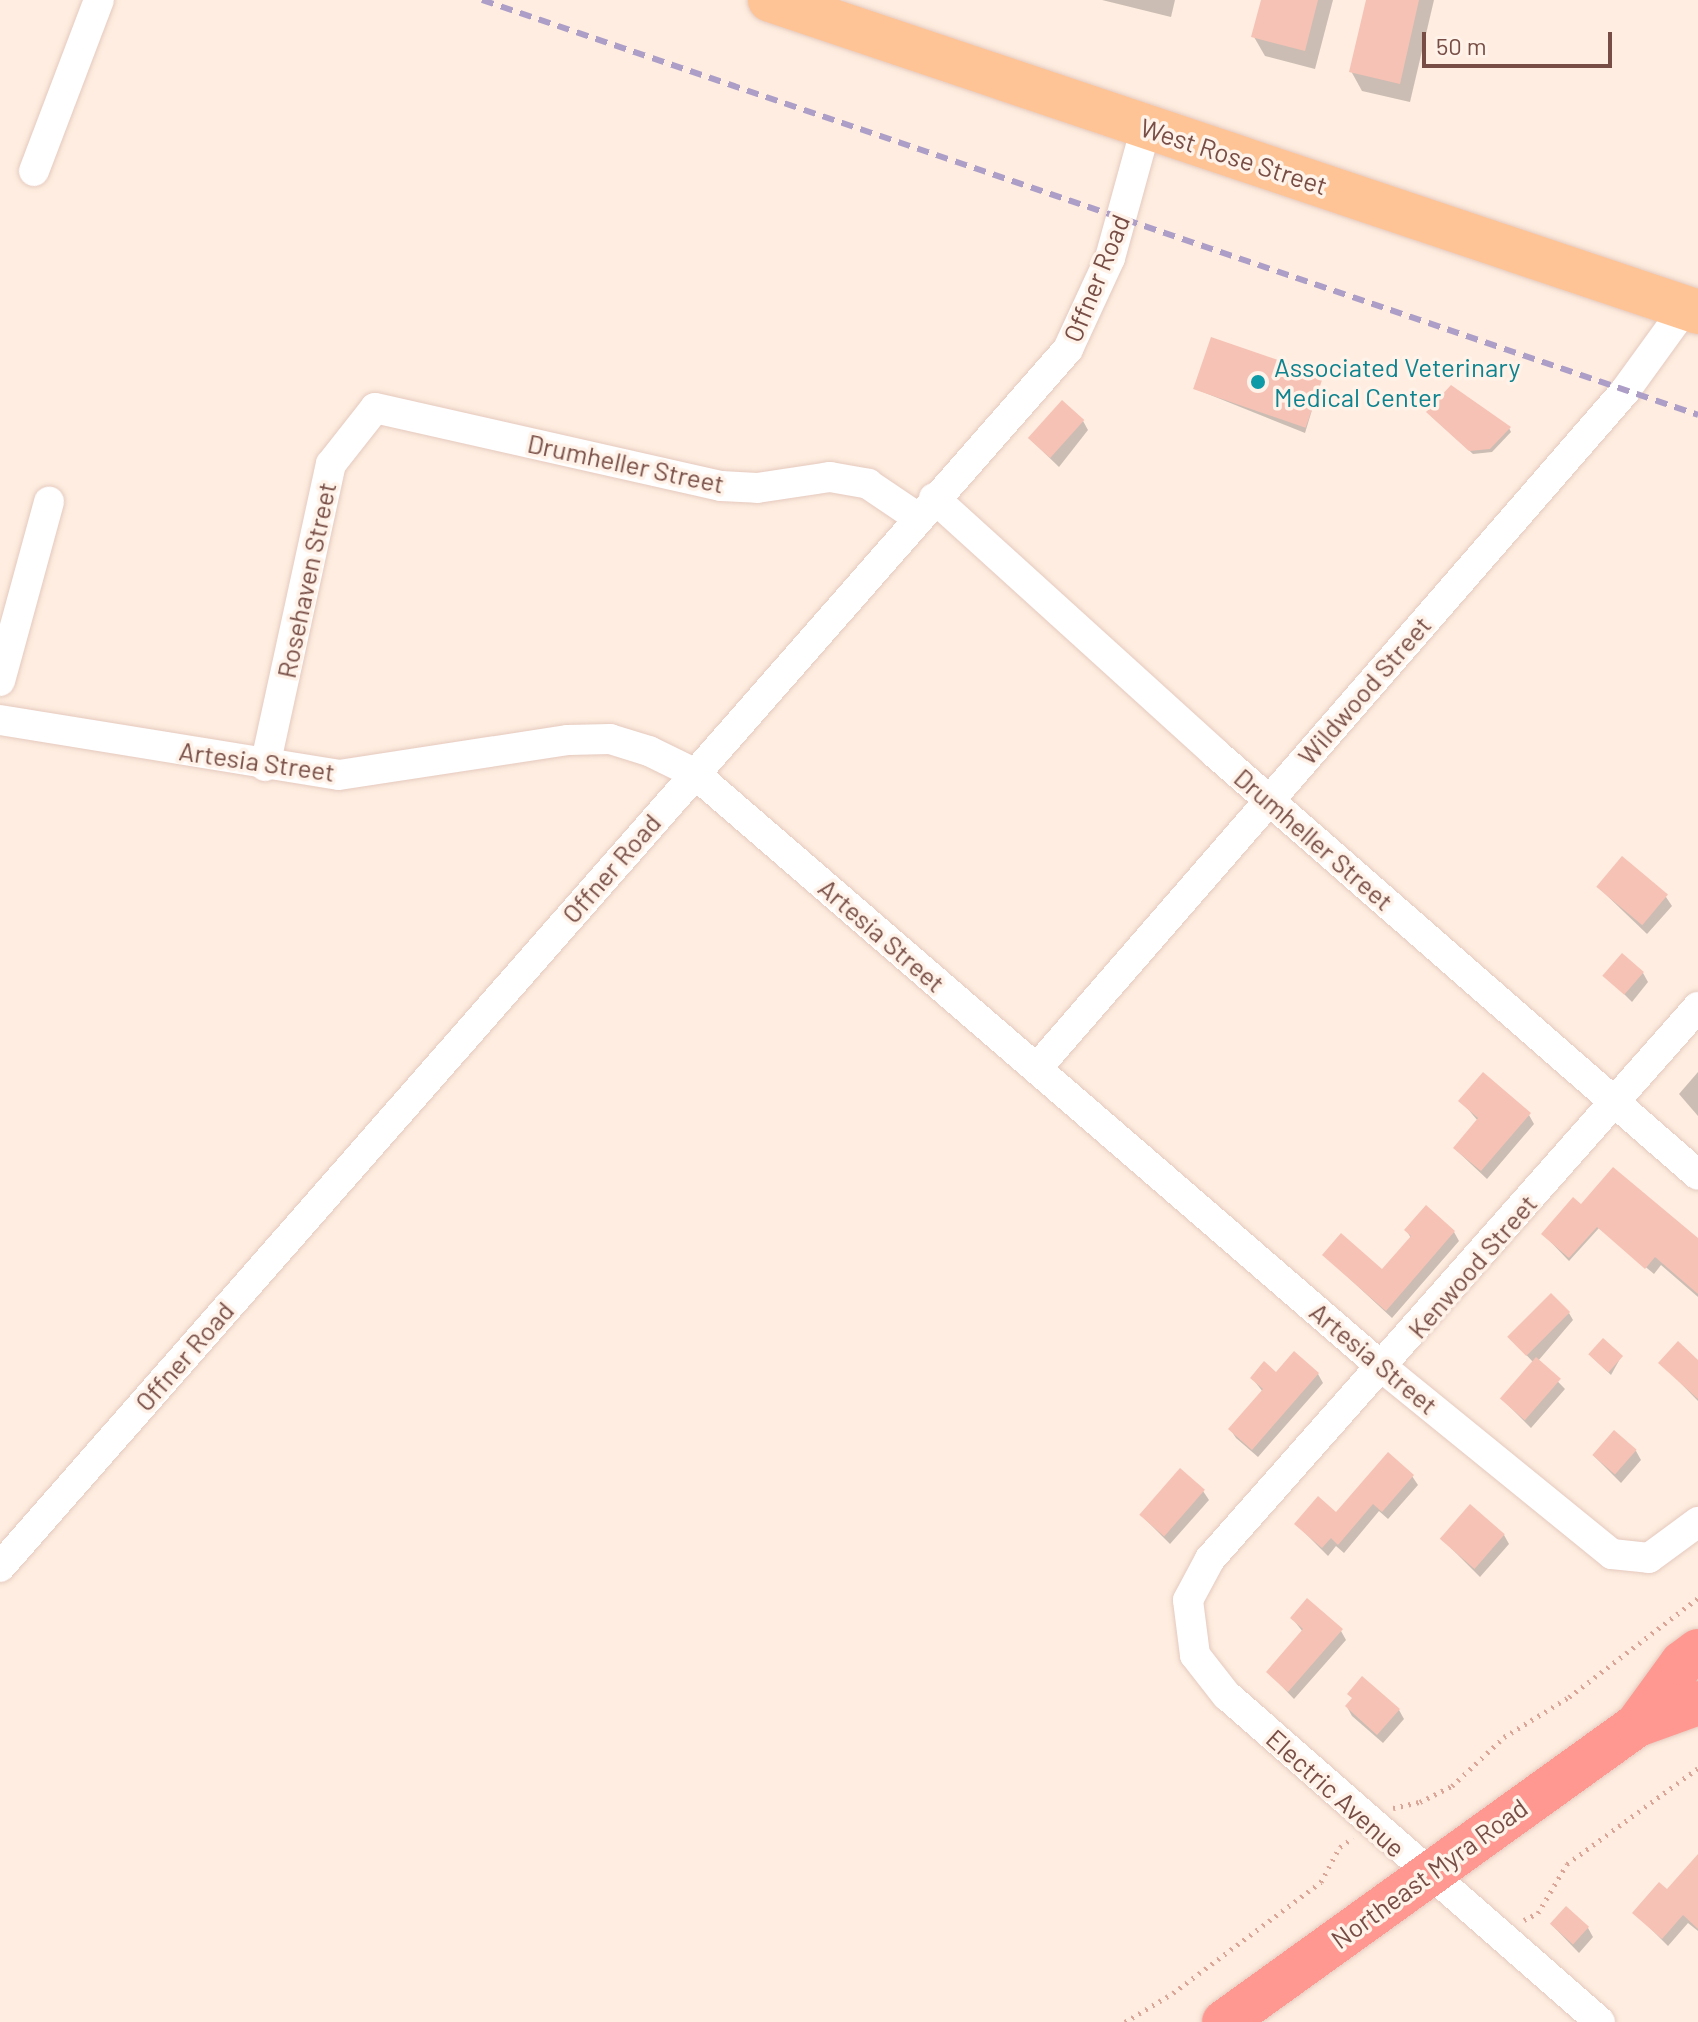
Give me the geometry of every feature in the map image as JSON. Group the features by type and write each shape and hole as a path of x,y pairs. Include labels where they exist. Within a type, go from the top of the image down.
{"highway":[{"name":"Northeast Myra Road","path":"1637,1725 1682,1663 1698,1651"},
{"name":"Northeast Myra Road","path":"1224,2022 1427,1873 1637,1725 1698,1703"}],"main road":[{"name":"West Rose Street","path":"770,0 1692,310"}],"street":[{"path":"34,171 99,0"},
{"name":"Offner Road","path":"0,1567 926,507 1068,349 1110,258 1146,127"},
{"name":"Wildwood Street","path":"1037,1068 1692,310"},
{"name":"Drumheller Street","path":"375,408 721,486 757,488 830,477 868,484 926,507 1269,800 1698,1175"},
{"name":"Rosehaven Street","path":"265,766 331,464 375,408"},
{"path":"0,681 49,502"},
{"name":"Artesia Street","path":"0,720 265,766 339,775 568,740 610,739 694,773 1383,1368 1612,1554 1649,1558 1698,1522"},
{"name":"Kenwood Street","path":"1188,1600 1210,1559 1383,1368 1698,1007"},
{"name":"Electric Avenue","path":"1188,1600 1195,1655 1227,1696 1596,2021"}],"path":[{"path":"1125,2022 1173,1993 1321,1882 1340,1847 1399,1803 1420,1802 1452,1786 1504,1737 1569,1697 1698,1598"},
{"path":"1498,1935 1538,1913 1567,1864 1698,1768"}],"building":[{"path":"1261,0 1318,0 1305,51 1251,37"},
{"path":"1366,0 1419,0 1400,84 1349,72"},
{"name":"Associated Veterinary Medical Center","path":"1211,337 1324,376 1306,428 1193,389"},
{"path":"1451,385 1511,427 1490,449 1469,451 1426,412"},
{"path":"1062,400 1084,420 1050,458 1028,438"},
{"path":"1622,856 1668,895 1642,925 1596,887"},
{"path":"1622,953 1644,972 1624,995 1602,976"},
{"path":"1483,1072 1531,1113 1481,1171 1453,1148 1478,1118 1458,1101"},
{"path":"1613,1167 1698,1238 1698,1294 1655,1257 1645,1269 1597,1227 1569,1258 1541,1234 1573,1197 1581,1204"},
{"path":"1426,1205 1455,1231 1386,1311 1322,1255 1341,1233 1382,1269 1411,1236 1404,1230"},
{"path":"1551,1293 1570,1312 1526,1356 1507,1337"},
{"path":"1603,1338 1623,1356 1608,1372 1588,1354"},
{"path":"1678,1341 1698,1360 1698,1399 1658,1363"},
{"path":"1294,1351 1319,1373 1252,1450 1228,1429 1263,1389 1250,1378 1264,1361 1276,1372"},
{"path":"1536,1357 1561,1379 1525,1420 1500,1399"},
{"path":"1614,1430 1637,1450 1615,1475 1592,1455"},
{"path":"1388,1452 1414,1475 1382,1512 1373,1504 1338,1545 1331,1538 1322,1548 1294,1524 1318,1496 1336,1512"},
{"path":"1180,1468 1205,1490 1164,1536 1139,1515"},
{"path":"1470,1504 1505,1534 1475,1569 1440,1539"},
{"path":"1307,1598 1343,1629 1288,1692 1266,1672 1303,1629 1290,1618"},
{"path":"1362,1676 1400,1709 1377,1735 1345,1706 1352,1698 1347,1694"},
{"path":"1698,1854 1698,1929 1683,1915 1662,1939 1632,1913 1659,1882 1667,1889"},
{"path":"1566,1906 1589,1927 1573,1945 1550,1924"}],"railway":[{"path":"482,0 1698,415"}],"place":[{"name":"Associated Veterinary Medical Center","path":"1258,382"}]}
